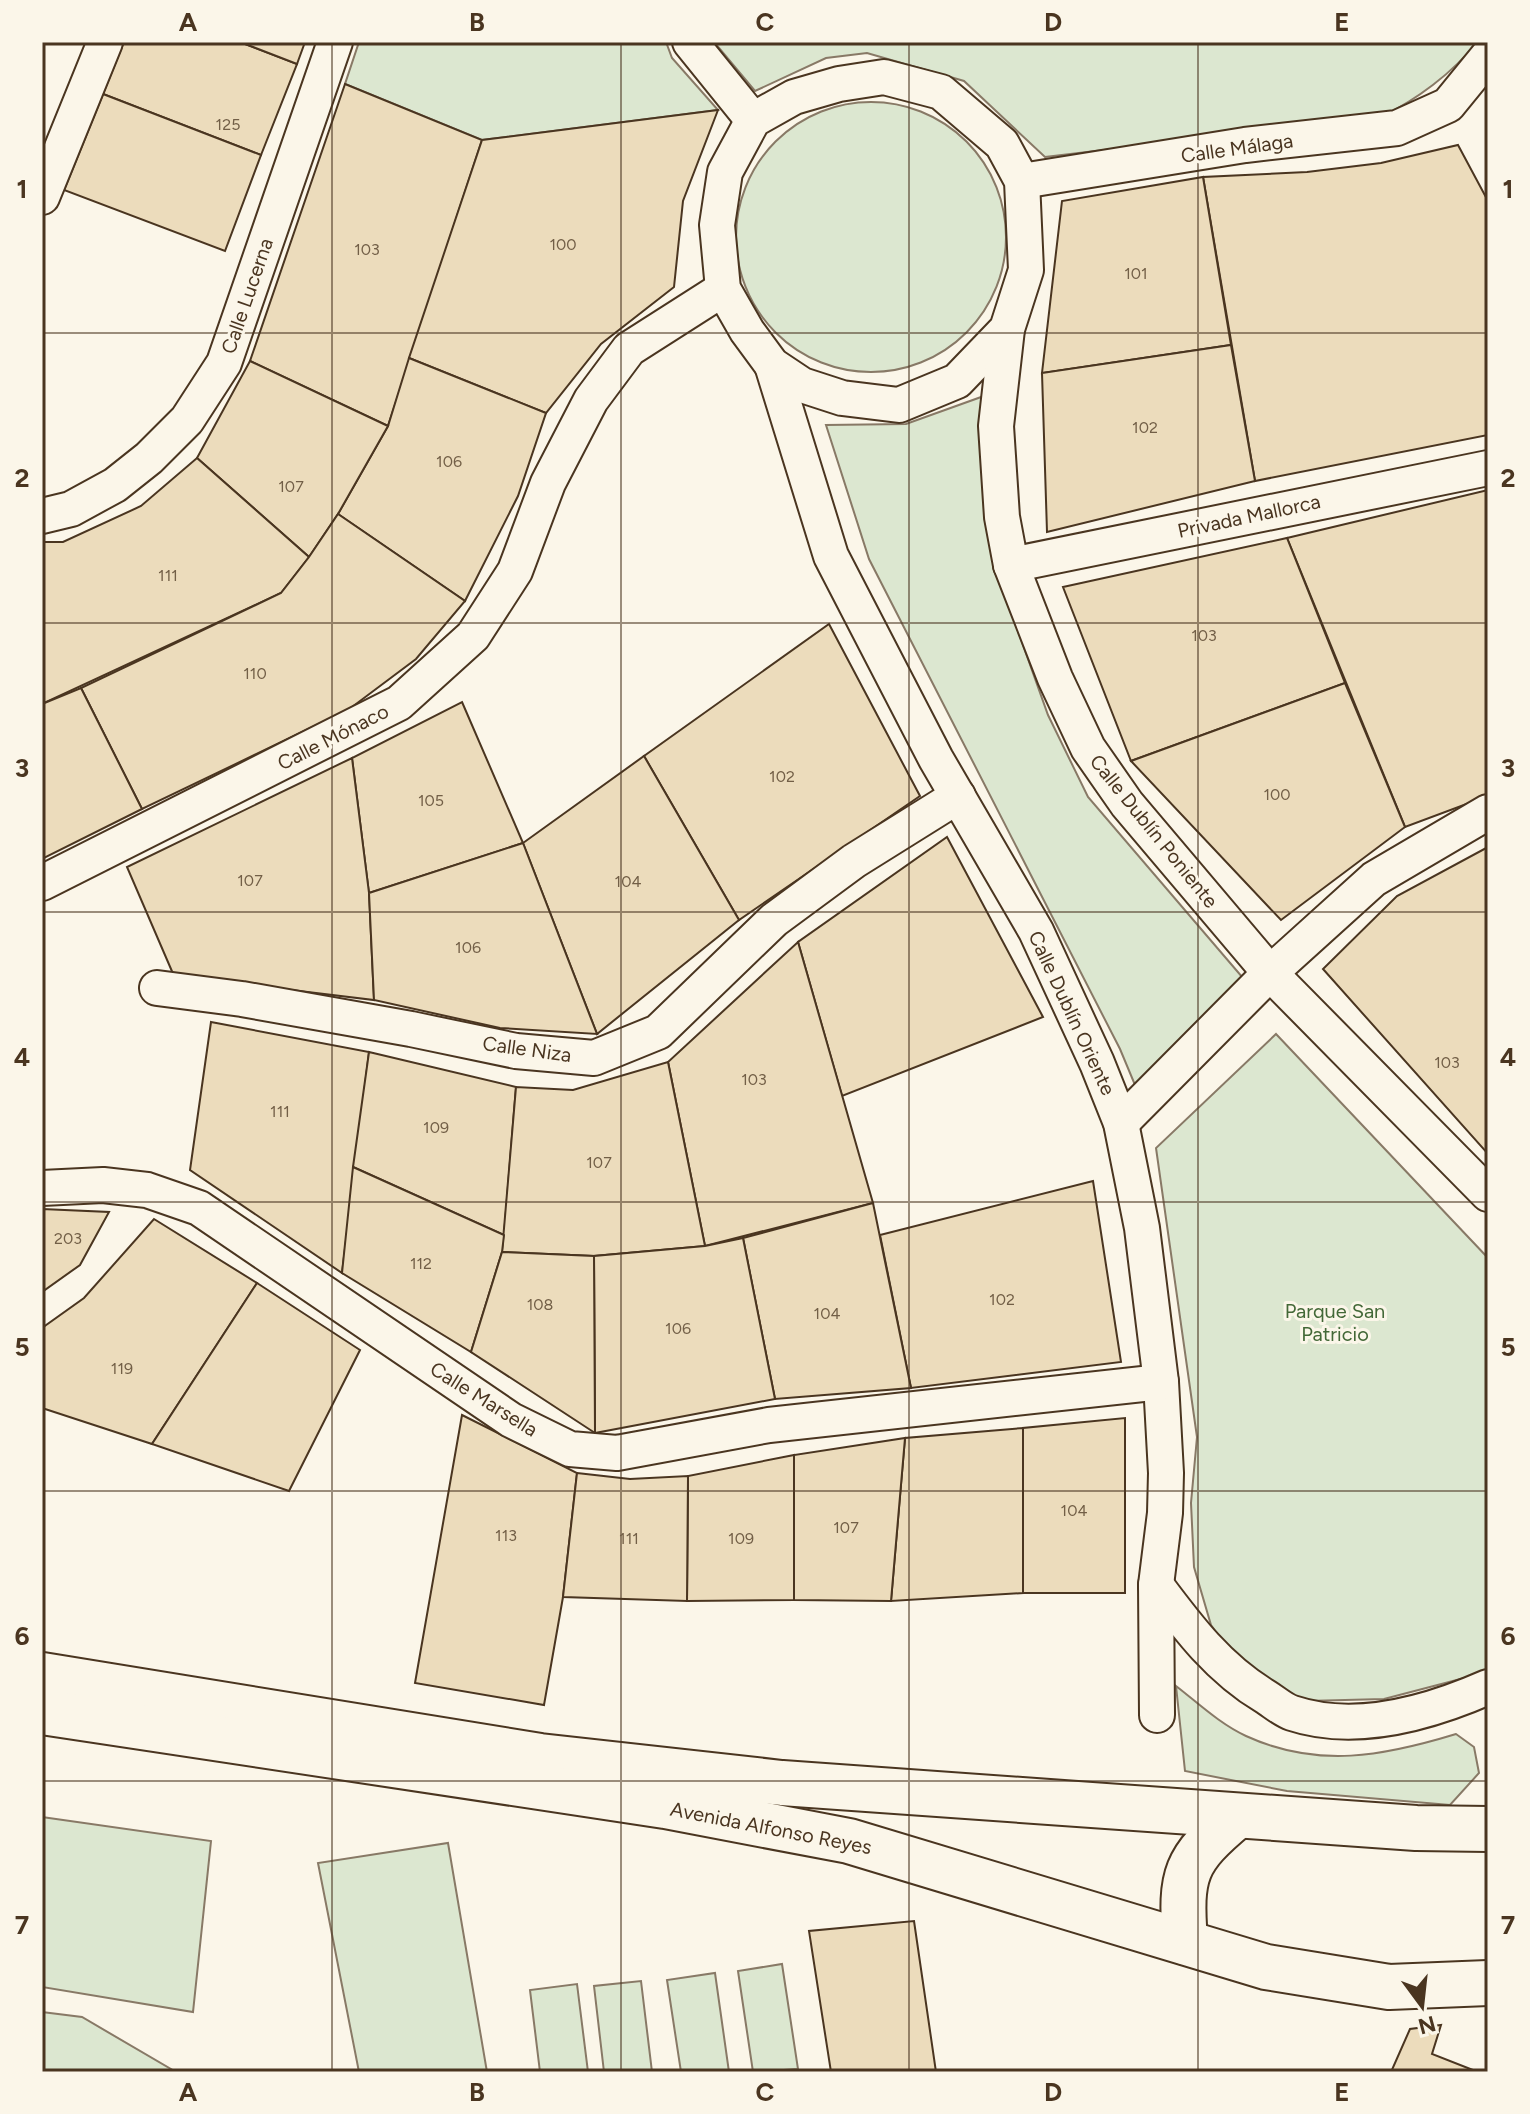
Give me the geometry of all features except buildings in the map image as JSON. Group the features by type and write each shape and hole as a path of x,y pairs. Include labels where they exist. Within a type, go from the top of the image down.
{"main road":[{"name":"Avenida Alfonso Reyes","path":"42,1675 540,1756 782,1783 1416,1828 1488,1829"},
{"name":"Avenida Alfonso Reyes","path":"42,1712 665,1806 849,1841 1266,1967 1389,1987 1488,1983"},
{"path":"1185,1942 1182,1898 1187,1871 1205,1842 1237,1816"}],"street":[{"path":"42,197 105,42"},
{"name":"Calle Lucerna","path":"42,516 71,509 115,485 149,458 187,420 224,363 335,42"},
{"path":"690,42 753,120 794,97 839,84 884,77 941,92 1002,144 1022,181"},
{"name":"Calle Málaga","path":"1022,181 1245,145 1397,128 1448,105 1488,56"},
{"name":"Calle Dublín Oriente","path":"753,120 725,172 717,225 723,289 747,331 772,365 831,556 871,639 1036,931 1121,1123 1142,1228 1161,1382 1166,1473 1165,1513 1156,1585 1157,1715"},
{"name":"Calle Dublín Oriente","path":"772,365 802,385 842,398 899,405 957,381 1007,329 1026,270 1022,181"},
{"name":"Calle Mónaco","path":"42,883 399,703 473,636 515,571 548,483 591,400 629,349 723,289"},
{"name":"Calle Dublín Poniente","path":"1007,329 996,426 1002,517 1011,565 1055,678 1088,748 1127,804 1270,973 1488,1194"},
{"name":"Privada Mallorca","path":"1011,565 1488,468"},
{"name":"Calle Niza","path":"157,988 258,1001 516,1051 594,1058 658,1032 774,920 854,861 958,796"},
{"path":"1121,1123 1270,973 1374,879 1488,812"},
{"name":"Calle Marsella","path":"42,1188 103,1185 147,1190 199,1208 511,1420 570,1449 617,1453 769,1425 1161,1382"},
{"path":"1156,1585 1198,1641 1244,1684 1291,1713 1345,1723 1413,1713 1481,1698"}],"green space":[{"path":"359,42 666,42 672,58 718,110 482,140 345,84"},
{"path":"714,42 1477,42 1433,85 1381,117 1045,157 964,81 867,53 826,58 755,91"},
{"path":"884,102 923,112 946,124 967,141 984,162 996,185 1004,211 1004,263 996,289 984,312 967,333 946,350 923,362 884,372 858,372 807,356 785,342 766,323 746,289 738,263 736,224 752,173 766,151 785,132 819,112 845,104"},
{"path":"984,396 996,569 1048,715 1088,797 1243,978 1135,1085 1120,1049 869,559 826,425 906,424"},
{"name":"Parque San Patricio","path":"1276,1034 1488,1258 1488,1669 1384,1699 1306,1701 1246,1673 1211,1625 1194,1567 1191,1503 1197,1437 1156,1148"},
{"path":"1176,1686 1227,1726 1246,1736 1299,1753 1351,1756 1377,1753 1456,1734 1474,1747 1479,1773 1450,1805 1287,1791 1185,1771"},
{"path":"42,1817 211,1841 193,2012 42,1987"},
{"path":"448,1843 487,2072 359,2072 318,1863"},
{"path":"782,1964 798,2069 753,2072 738,1971"},
{"path":"715,1973 729,2072 681,2072 667,1980"},
{"path":"641,1981 652,2072 604,2072 594,1986"},
{"path":"577,1984 588,2072 540,2072 530,1990"},
{"path":"42,2012 82,2017 176,2072 42,2072"}]}
